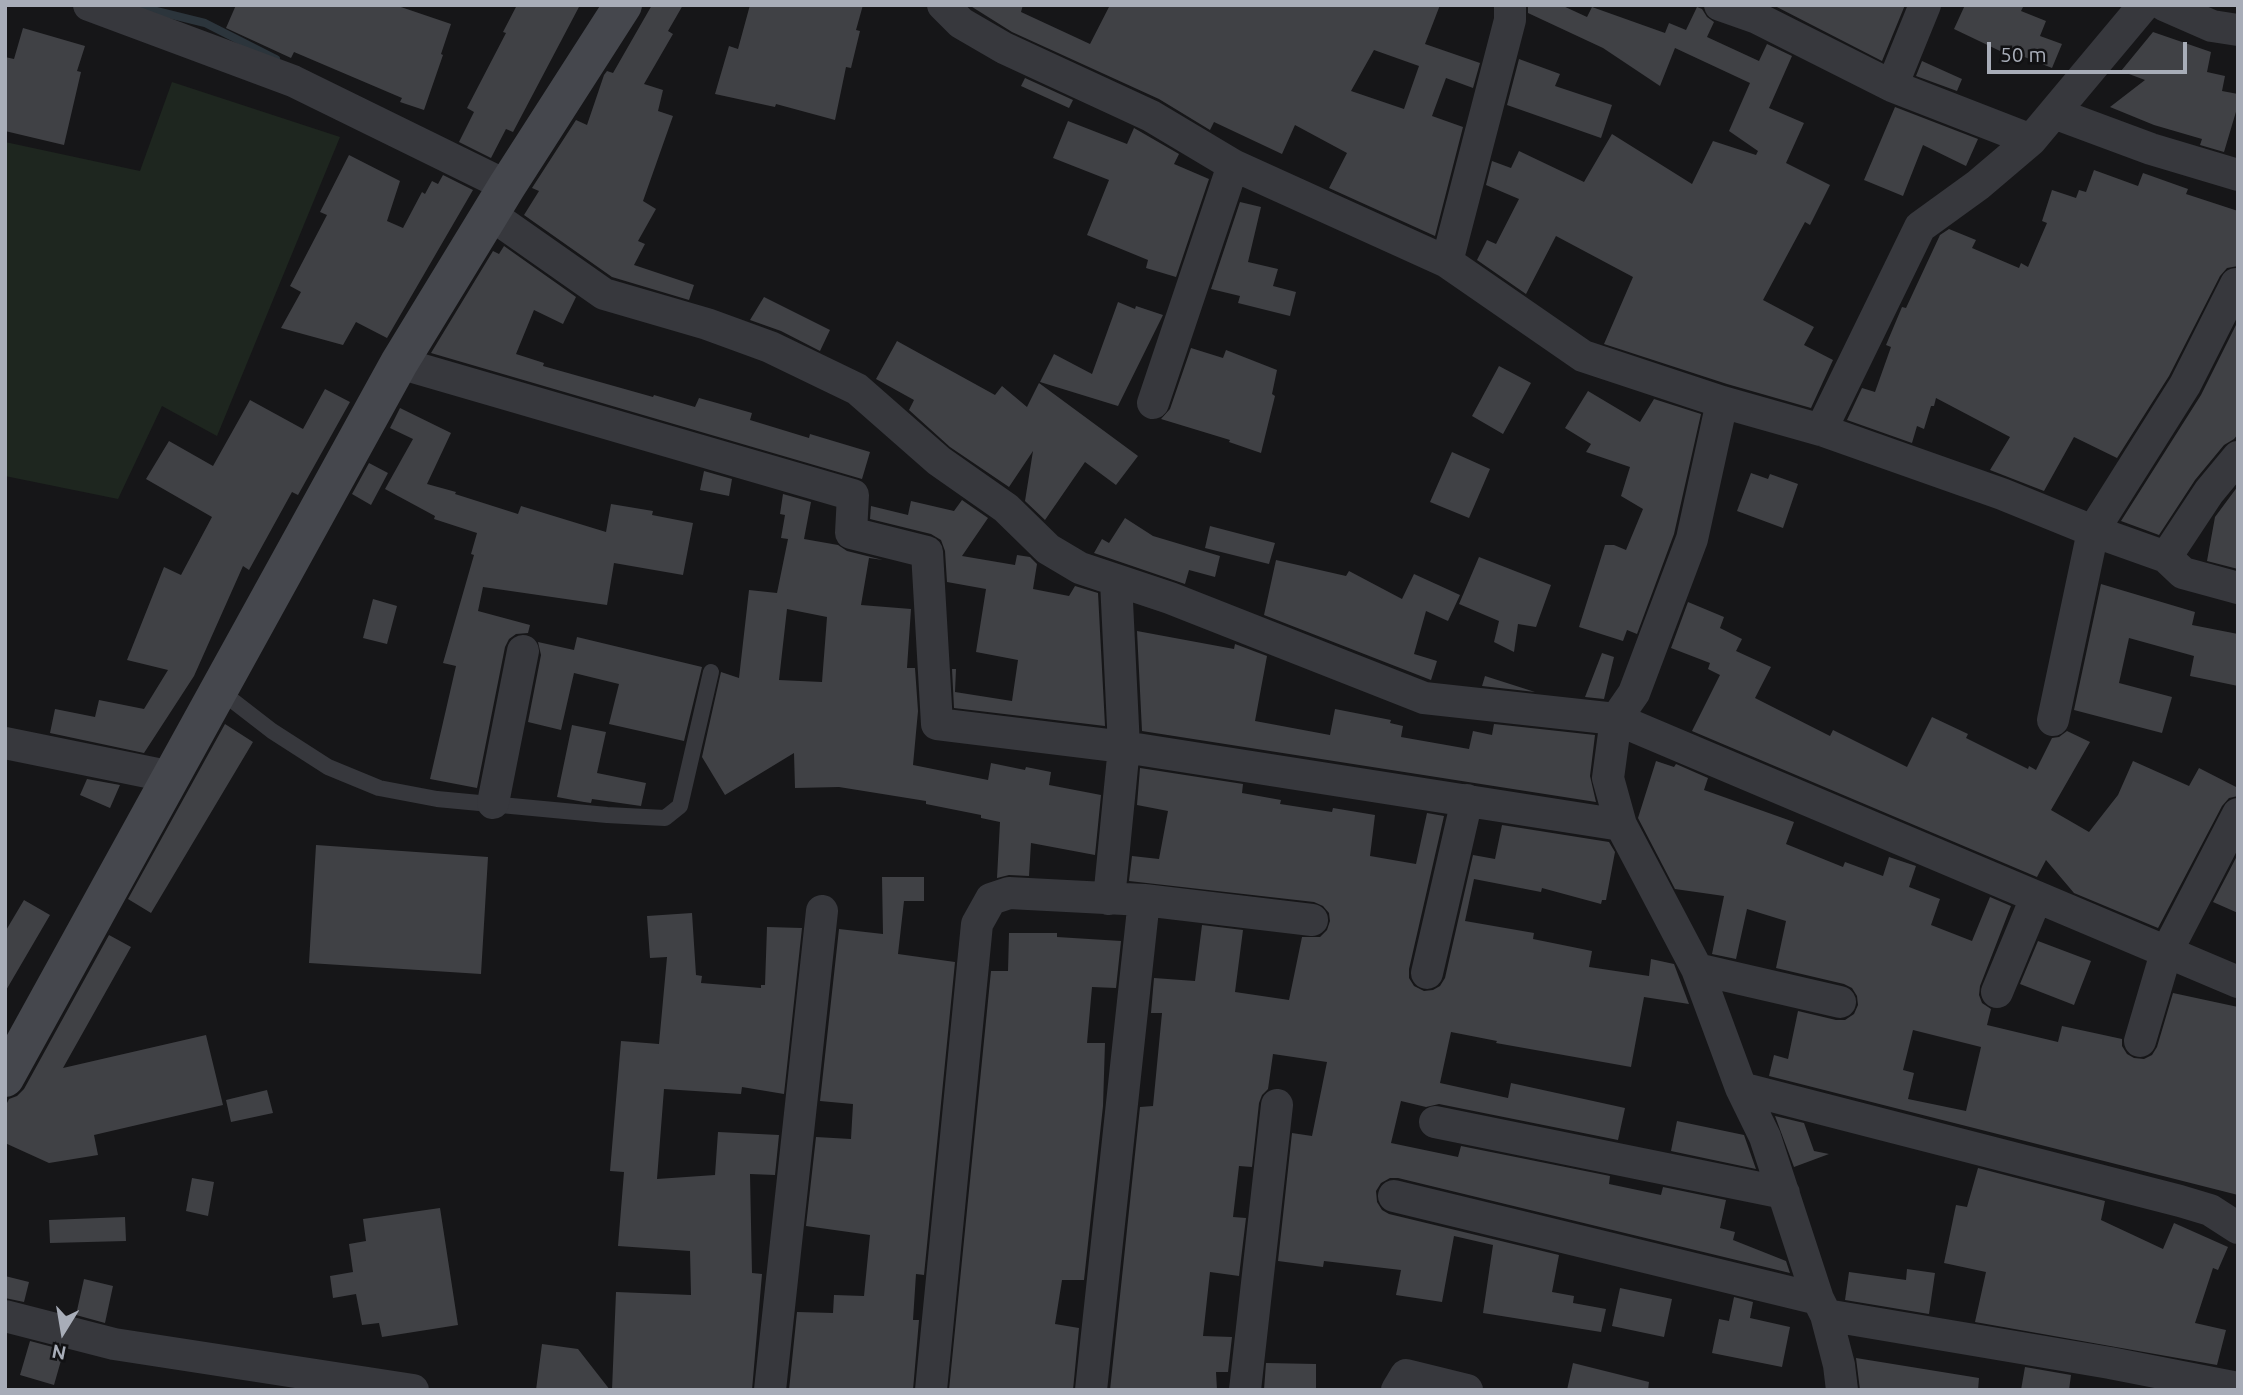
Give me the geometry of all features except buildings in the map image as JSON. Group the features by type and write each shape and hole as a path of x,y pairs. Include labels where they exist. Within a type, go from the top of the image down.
{"street":[{"path":"89,5 293,81 498,200 604,294 707,324 770,347 857,389 939,461 1006,508 1048,549 1080,568 1170,598 1424,698 1616,719 2238,982"},
{"path":"5,1078 398,363 498,200 624,5"},
{"path":"943,5 961,23 1004,48 1151,116 1233,164 1447,262 1583,356 1723,402 1821,430 2003,494 2166,557 2183,573 2238,588"},
{"path":"1447,262 1510,20 1510,5"},
{"path":"1720,5 1757,18 1892,86 2031,140"},
{"path":"1892,86 1925,5"},
{"path":"1821,430 1920,227 1978,185 2031,140 2144,5"},
{"path":"2164,5 2213,26 2238,30"},
{"path":"2054,113 2151,149 2238,176"},
{"path":"1153,403 1233,164"},
{"path":"2053,720 2093,531 2185,385 2236,284"},
{"path":"398,363 853,495 851,533 927,552 937,724 1124,747 1620,825"},
{"path":"1723,402 1692,539 1634,693 1616,719 1608,778 1620,825 1697,969 1741,1088 1765,1137 1822,1307 1839,1365 1842,1390"},
{"path":"2166,557 2209,492 2238,457"},
{"path":"1109,899 1124,747 1116,581"},
{"path":"492,803 523,651"},
{"path":"5,743 172,776"},
{"path":"1427,973 1467,800"},
{"path":"2140,1041 2166,953 2238,814"},
{"path":"931,1390 977,924 991,899 1009,893 1144,900 1312,920"},
{"path":"1997,992 2036,898"},
{"path":"1091,1390 1144,900"},
{"path":"770,1390 822,912"},
{"path":"1697,969 1840,1002"},
{"path":"1741,1088 2180,1200 2210,1210 2238,1228"},
{"path":"1245,1390 1277,1105"},
{"path":"1435,1122 1784,1193"},
{"path":"1394,1196 1822,1307 2238,1388"},
{"path":"5,1316 114,1344 413,1390"},
{"path":"1397,1390 1406,1375 1467,1390"}],"lane":[{"path":"219,690 272,731 328,766 379,788 437,799 665,818 680,806 711,672"}],"shaded area":[{"path":"172,82 340,137 217,436 162,406 118,499 5,476 5,142 140,171"}],"waterway":[{"path":"136,6 205,23 276,59"}]}
